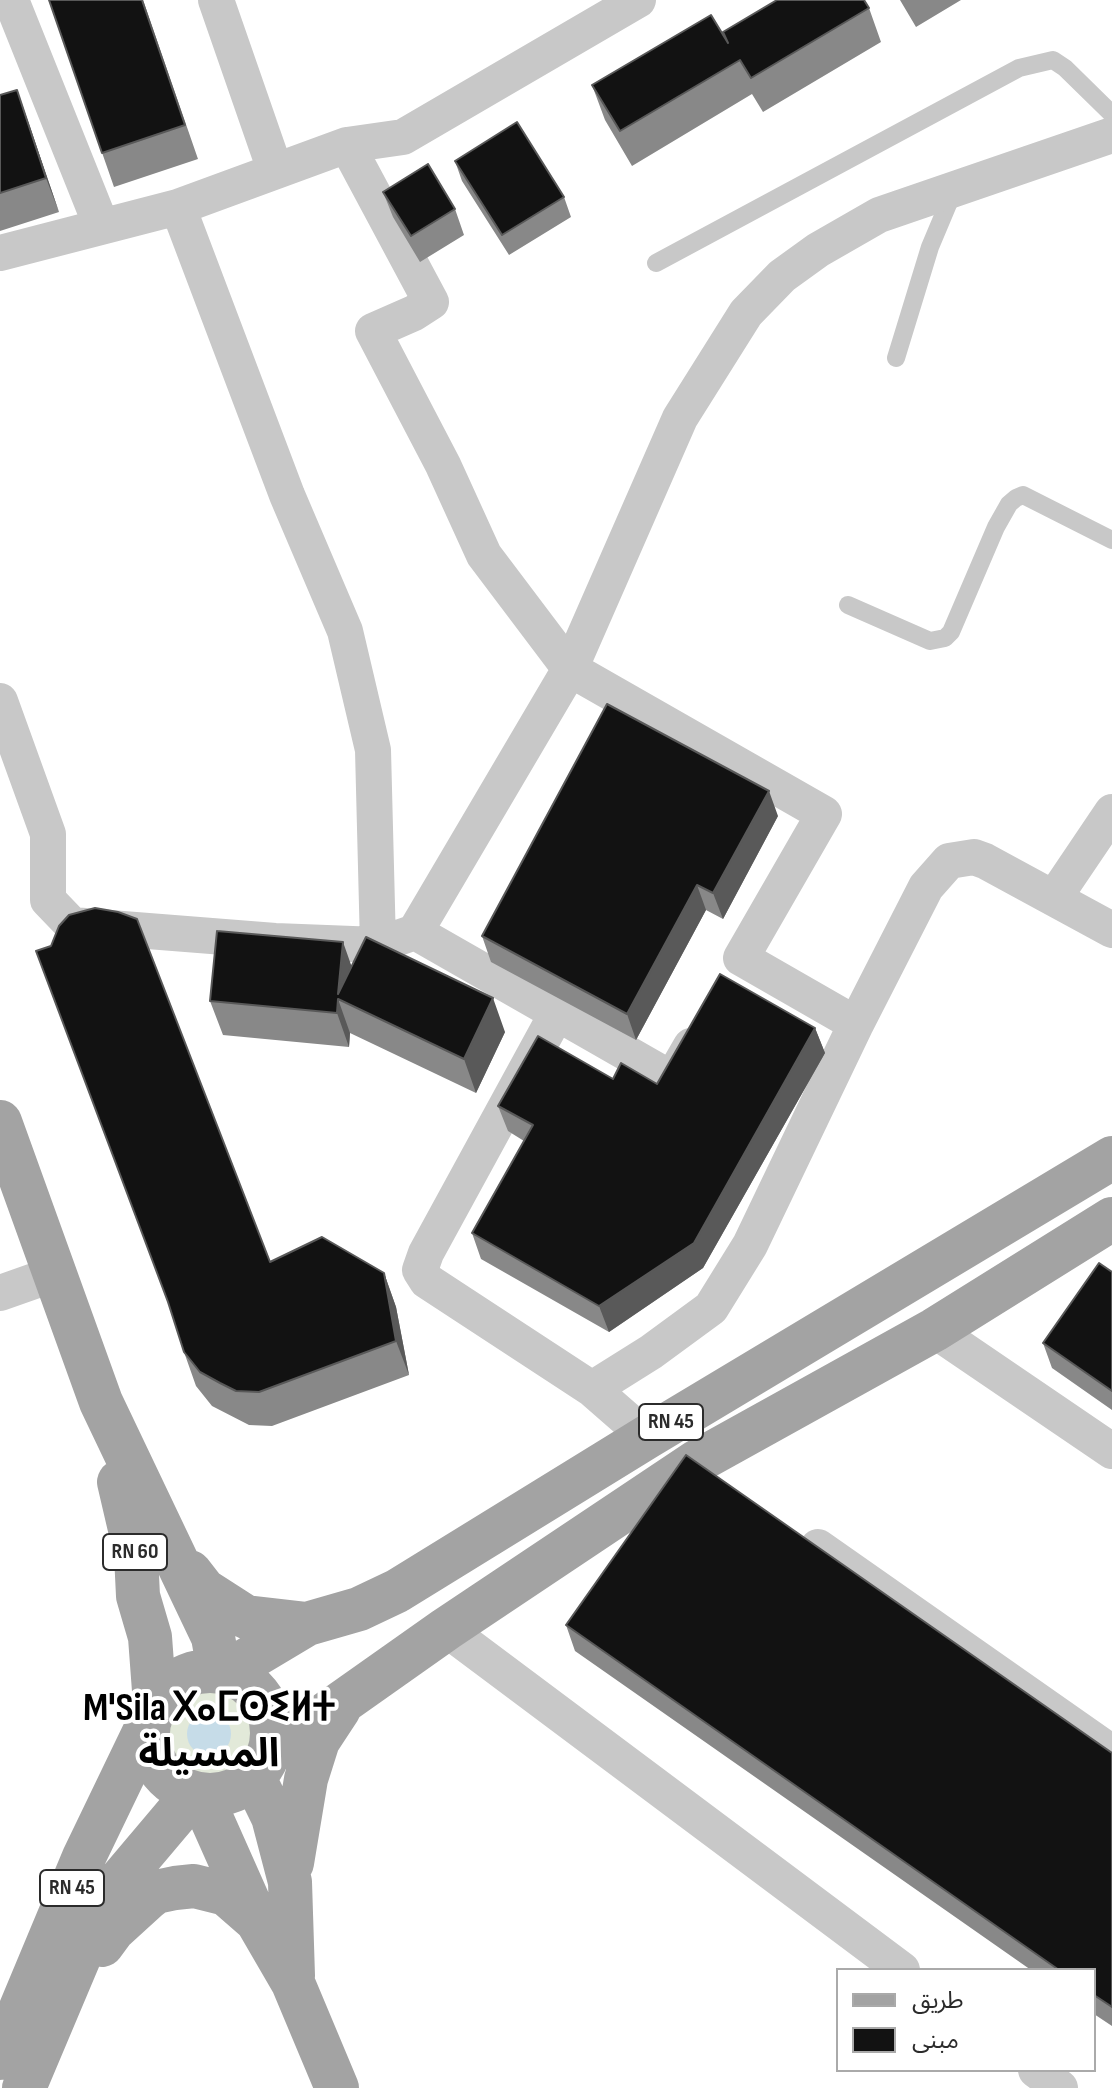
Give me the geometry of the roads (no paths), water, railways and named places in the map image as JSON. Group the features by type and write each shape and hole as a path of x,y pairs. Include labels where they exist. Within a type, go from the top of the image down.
{"main road":[{"name":"RN 60","path":"0,1122 101,1402 213,1637 222,1672"},
{"name":"RN 45","path":"222,1672 307,1624 359,1609 397,1591 1112,1158"},
{"name":"RN 45","path":"261,1766 345,1700 446,1629 709,1471 1112,1219"},
{"name":"RN 60","path":"101,1402 136,1555 138,1596 150,1637 152,1712"},
{"path":"169,1547 204,1590 224,1605 246,1617 307,1624"},
{"path":"84,1857 114,1749 129,1677 138,1596"},
{"path":"222,1672 241,1679 255,1690 271,1720 272,1738 261,1766 238,1789 220,1795 198,1794 177,1786 163,1774 153,1757 148,1739 152,1712 170,1686 190,1675 222,1672"},
{"path":"293,1983 290,1882 306,1779 318,1741 345,1700"},
{"name":"RN 45","path":"0,2058 84,1857 152,1712"},
{"path":"261,1766 290,1882"},
{"name":"RN 45","path":"24,2088 58,2000 92,1927 118,1883 158,1839 174,1815 198,1794"},
{"path":"198,1794 257,1921 293,1983 337,2088"},
{"path":"58,2000 113,1930 156,1892 194,1886 212,1889 226,1894 257,1921"}],"street":[{"path":"11,0 101,225"},
{"path":"216,0 275,170"},
{"path":"0,253 178,207 347,145 403,137 638,0"},
{"path":"0,701 48,834 48,900 72,925 275,941 378,945 415,932 570,669 680,418 746,313 782,276 818,250 879,215 1112,135"},
{"path":"347,145 431,302 373,331 443,465 484,555 570,669 824,814 672,1079 415,932"},
{"path":"178,207 287,495 345,631 373,750 378,945"},
{"path":"1054,898 1112,812"},
{"path":"592,1389 651,1352 711,1308 750,1245 926,887 949,861 974,857 985,861 1112,930"},
{"path":"726,985 856,1024"},
{"path":"557,1013 426,1253 420,1270 427,1281 592,1389 647,1437"},
{"path":"0,1293 54,1274"},
{"path":"934,1330 1112,1451"},
{"path":"787,1525 1112,1753"},
{"path":"446,1629 899,1968"},
{"path":"1039,2072 1060,2088"}],"lane":[{"path":"656,263 1019,68 1053,60 1112,114"},
{"path":"896,358 930,247 955,188"},
{"path":"848,605 930,641 945,638 951,632 996,527 1009,504 1023,495 1112,540"}],"water":[{"path":"209,1712 225,1718 231,1734 225,1750 209,1756 193,1750 187,1734 193,1718"}],"district":[{"name":"M'Sila ⵝⴰⵎⵙⵉⵍⵜ المسيلة","path":"209,1733"}]}
